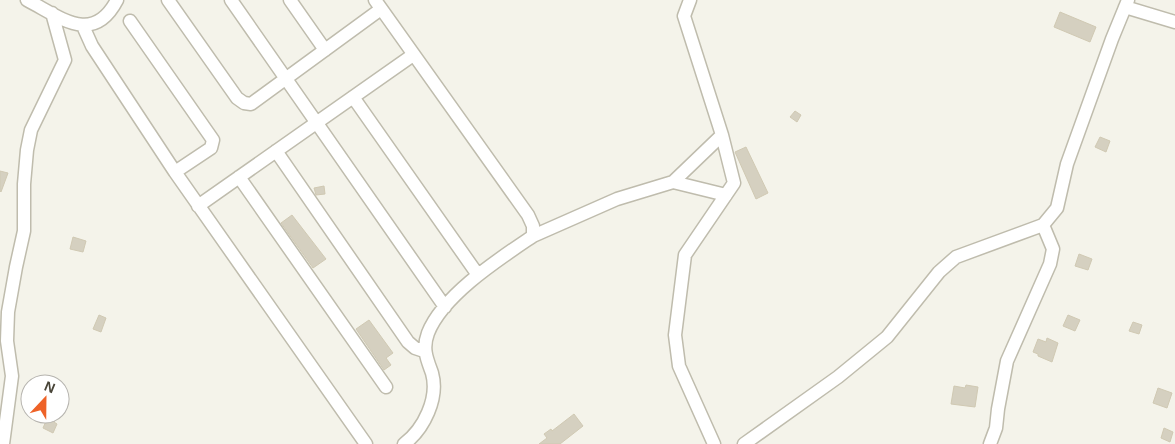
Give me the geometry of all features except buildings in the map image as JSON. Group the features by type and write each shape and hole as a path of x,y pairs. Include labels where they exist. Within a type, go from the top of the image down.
{"street":[{"path":"27,0 69,22 83,26 100,22 107,16 117,0"},
{"path":"168,0 240,101 251,104 325,50 378,5 532,220 534,226 533,236"},
{"path":"231,0 315,124 444,307"},
{"path":"290,0 325,50"},
{"path":"690,0 684,16 722,135 734,183 685,254 675,334 679,366 714,444"},
{"path":"744,444 838,377 887,337 939,272 956,257 1043,225 1057,208 1067,164 1127,4 1175,22"},
{"path":"3,444 12,376 8,340 8,312 24,231 24,184 27,150 31,130 65,60 52,12"},
{"path":"130,21 213,140 211,148 175,172"},
{"path":"83,26 92,46 198,206 366,444"},
{"path":"198,206 413,55"},
{"path":"353,97 478,275"},
{"path":"404,444 422,424 433,395 432,374 424,351 424,343 432,325 444,307 478,275 533,236 618,199 673,182 722,135"},
{"path":"276,151 408,342 424,351"},
{"path":"239,177 386,387"},
{"path":"673,182 726,195"},
{"path":"990,444 996,428 1007,361 1050,264 1053,249 1043,225"}]}
